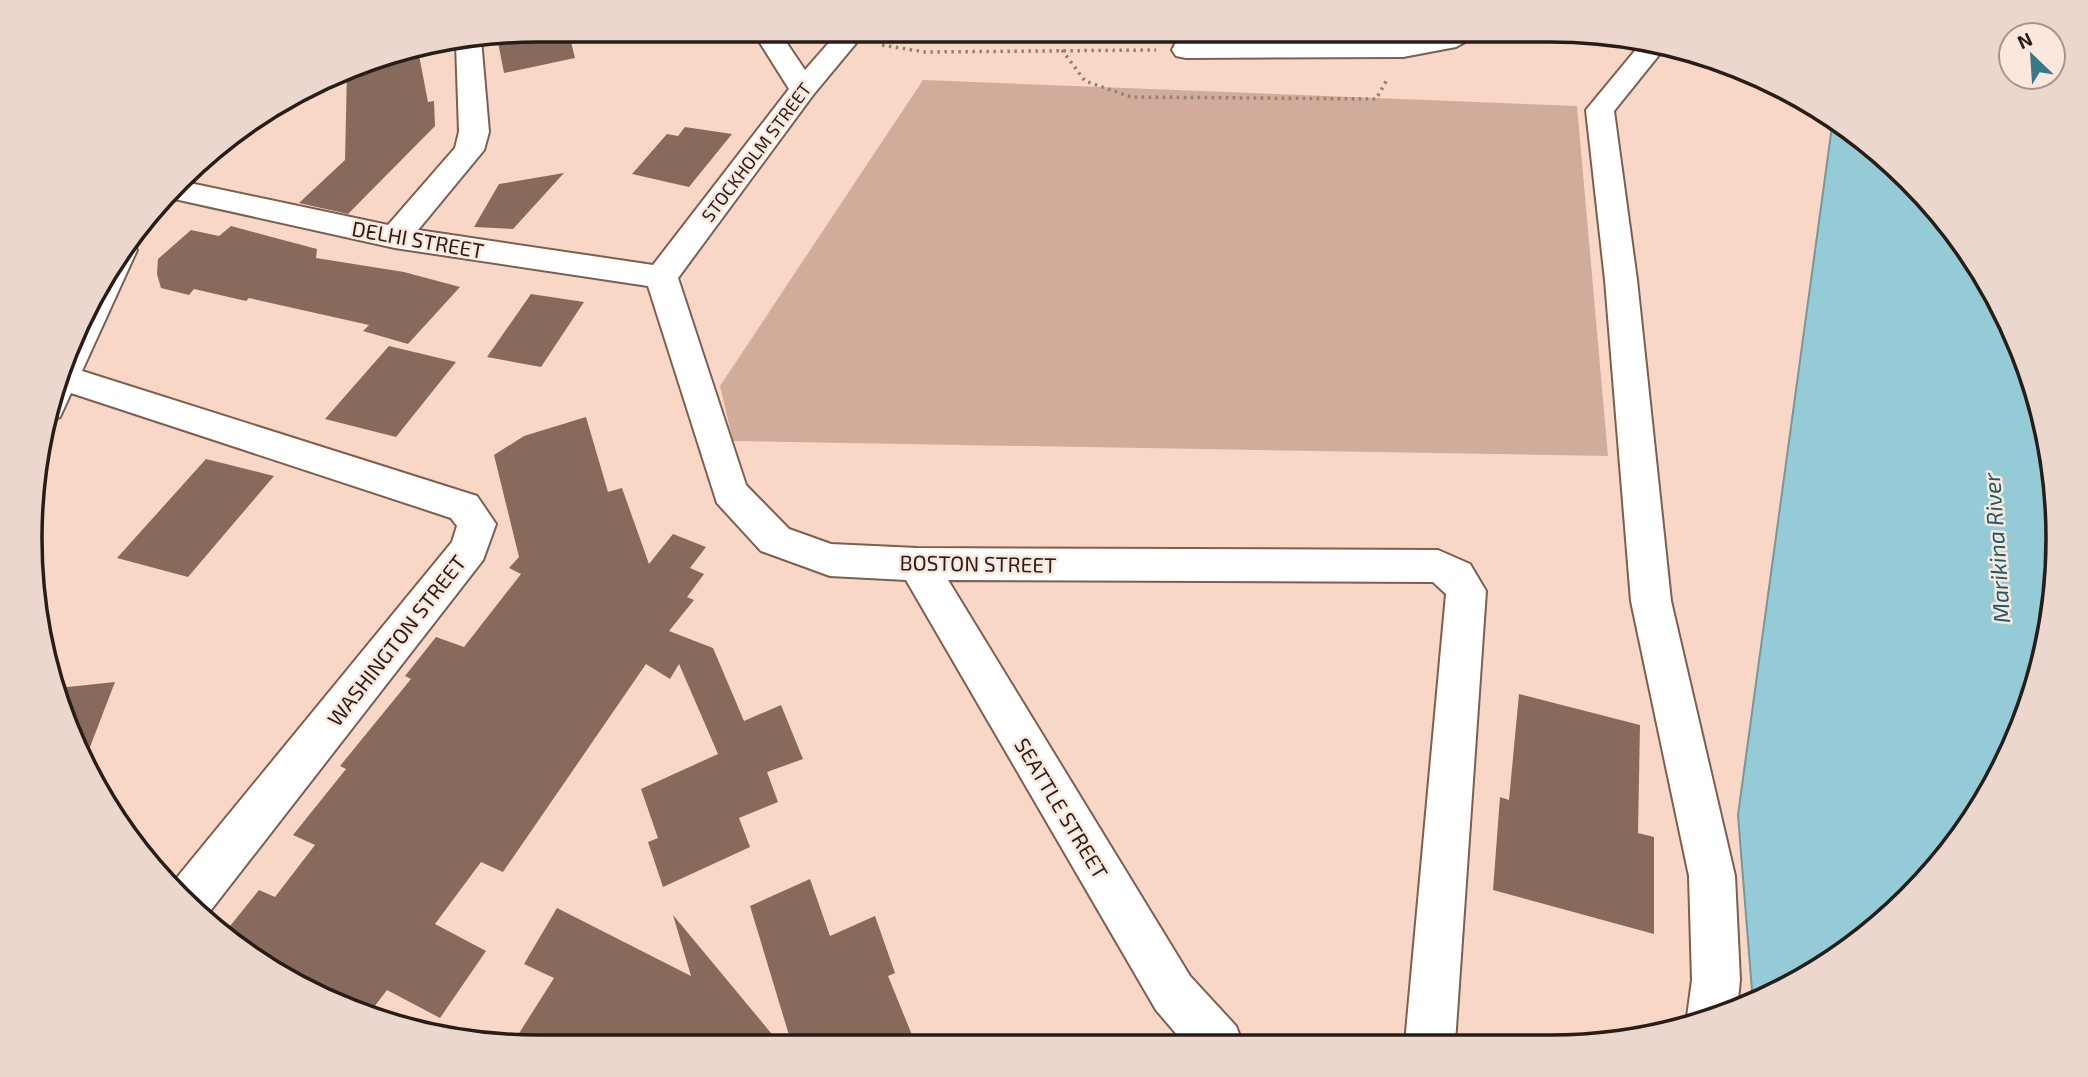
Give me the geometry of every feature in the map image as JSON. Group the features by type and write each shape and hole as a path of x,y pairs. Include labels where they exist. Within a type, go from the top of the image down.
{"street":[{"path":"773,42 803,89"},
{"name":"STOCKHOLM STREET","path":"661,277 803,89 843,42"},
{"path":"1238,42 1403,49 1441,42"},
{"path":"395,237 468,150 474,132 469,47"},
{"path":"1647,52 1600,110 1621,280 1651,600 1712,876 1716,980 1713,1007"},
{"name":"DELHI STREET","path":"183,191 395,237 661,277"},
{"name":"BOSTON STREET","path":"661,277 730,492 775,540 830,560 917,564 1438,566 1456,576 1466,591 1431,1035"},
{"name":"WASHINGTON STREET","path":"65,390 464,507 477,524 469,549 193,895"},
{"name":"SEATTLE STREET","path":"917,564 1173,993 1210,1035"}],"path":[{"path":"883,42 925,52 1062,50 1165,42"},
{"path":"1062,50 1085,81 1130,97 1376,99 1403,49"}],"shaded area":[{"path":"923,80 1577,106 1608,456 733,441 720,386"}],"water":[{"name":"Marikina River","path":"1831,131 1877,165 1923,211 1979,290 2008,348 2029,410 2042,474 2046,538 2042,603 2029,667 2008,729 1979,787 1943,841 1901,890 1852,932 1798,968 1752,992 1738,815"}],"building":[{"path":"571,42 575,58 504,73 498,44"},
{"path":"419,57 428,102 434,101 435,126 348,214 299,203 345,160 347,81"},
{"path":"685,127 732,134 689,187 632,174 667,134 678,136"},
{"path":"564,173 513,229 474,227 499,184"},
{"path":"231,226 317,249 316,258 404,272 460,287 408,344 363,331 369,325 249,298 246,301 194,289 189,295 161,288 157,274 158,259 191,230 219,236"},
{"path":"531,294 584,302 541,367 487,357"},
{"path":"389,346 456,362 396,437 325,419"},
{"path":"586,417 608,492 622,488 649,564 673,534 706,547 690,568 704,574 687,597 694,600 669,631 713,648 744,721 781,705 803,759 767,772 778,802 739,818 750,847 663,887 648,842 658,838 641,789 718,754 679,664 670,679 646,664 503,872 481,862 435,924 486,951 440,1018 387,990 374,1007 319,984 290,968 229,927 259,890 275,897 315,845 293,835 346,769 340,766 411,679 405,676 436,637 464,647 521,574 509,568 519,557 494,455 524,436"},
{"path":"206,459 274,476 188,577 117,558"},
{"path":"115,682 89,749 80,729 65,687"},
{"path":"1519,694 1640,725 1638,833 1654,837 1654,934 1493,890 1500,797 1509,800"},
{"path":"810,879 830,936 875,916 895,973 888,976 912,1035 789,1035 750,906"},
{"path":"557,908 691,976 673,915 773,1035 518,1034 554,978 524,964"}]}
